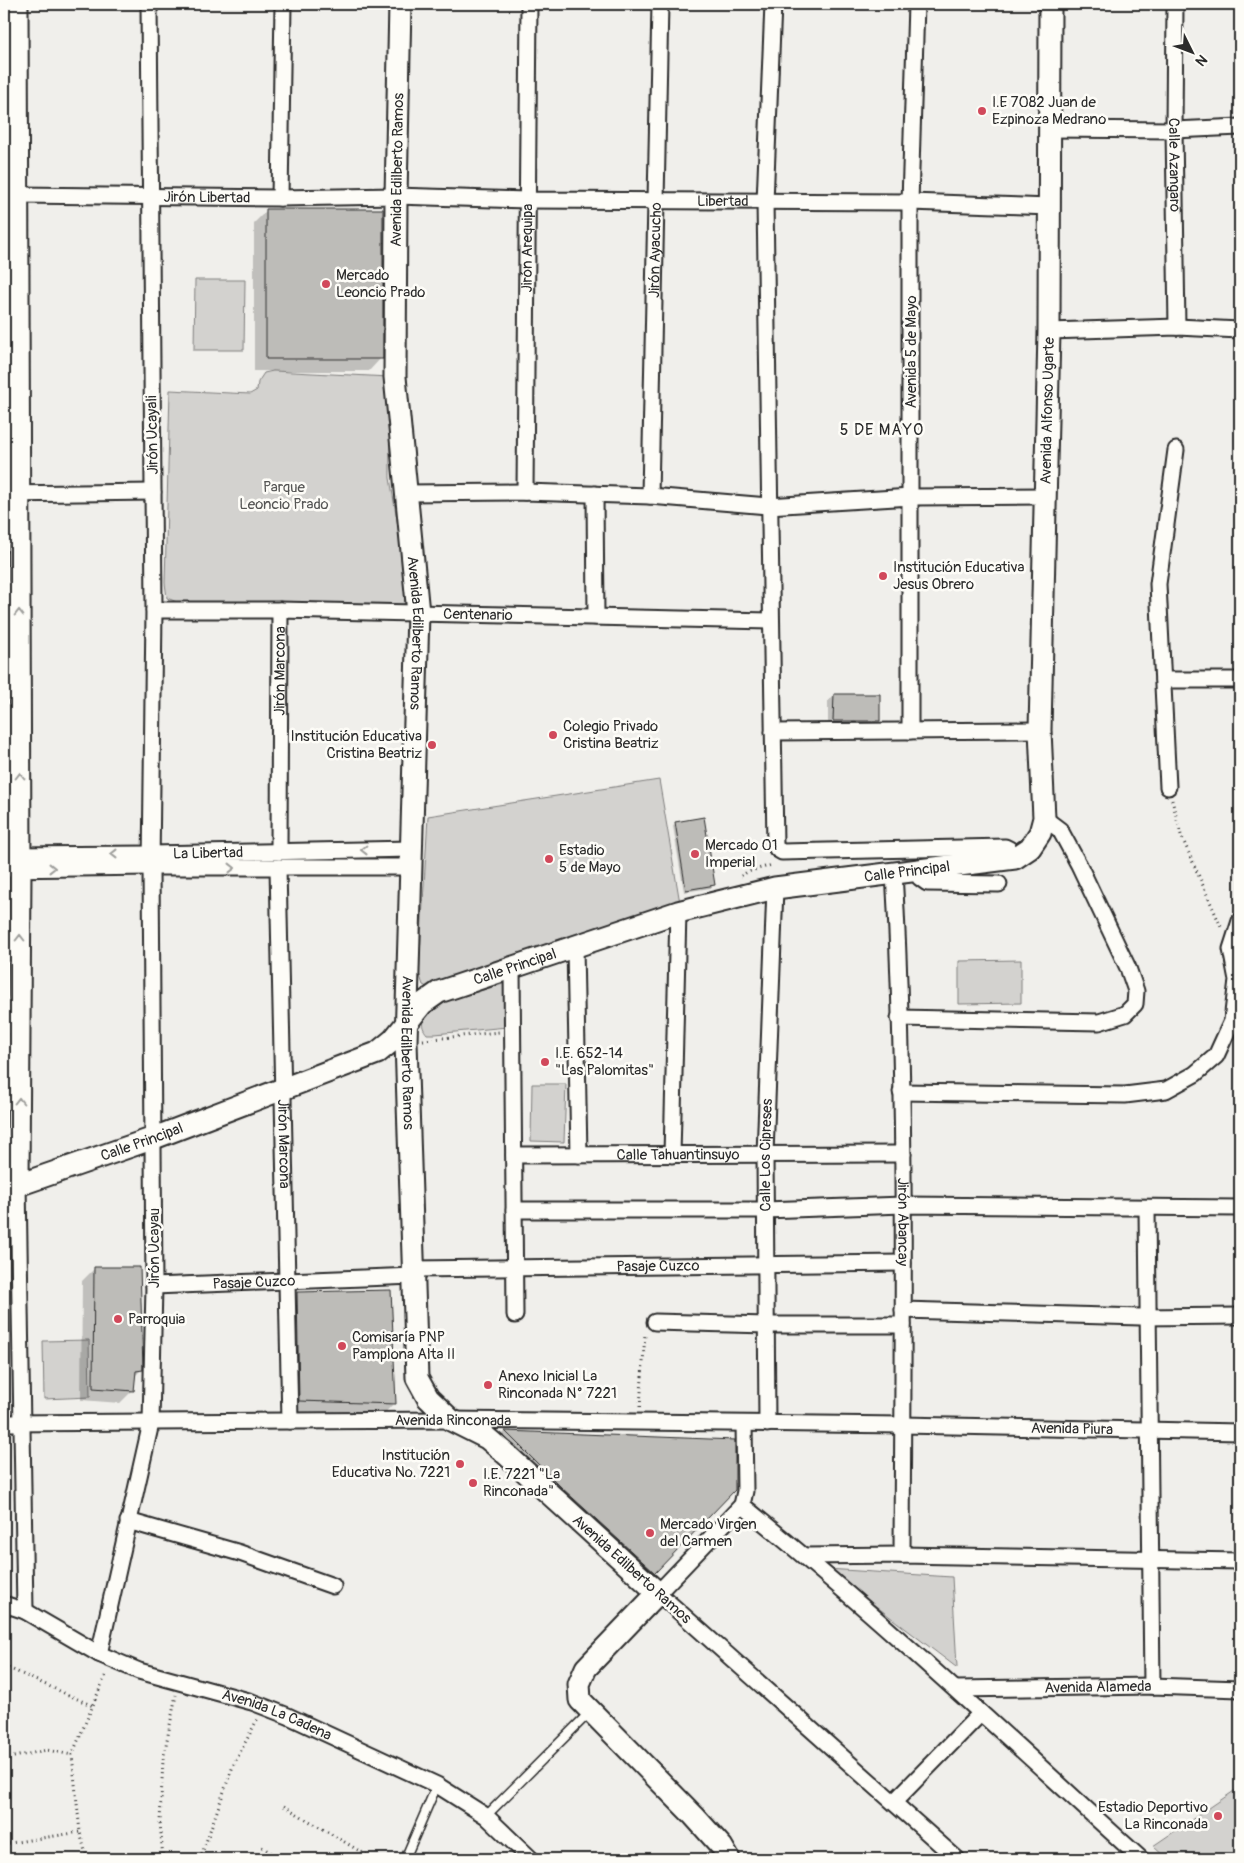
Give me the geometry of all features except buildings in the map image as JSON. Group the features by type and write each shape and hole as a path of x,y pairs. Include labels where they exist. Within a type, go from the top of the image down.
{"street":[{"path":"17,4 18,195 11,495 11,1187 23,1422 25,1611"},
{"name":"Jirón Ucayali","path":"149,4 154,610 151,861"},
{"path":"280,198 283,4"},
{"name":"Avenida Edilberto Ramos","path":"400,4 395,377 418,613 407,1032 417,1378 428,1398 451,1420 487,1438 507,1454 658,1593 957,1859"},
{"name":"Jirón Arequipa","path":"525,492 529,4"},
{"name":"Jirón Ayacucho","path":"650,496 660,4"},
{"path":"773,4 765,202 774,845 776,849 782,852 1005,847 1009,849 1015,858 1030,848 1040,833 1044,818 1060,830 1079,865 1128,968 1136,991 1135,1004 1125,1014 1099,1022 899,1018"},
{"name":"Avenida 5 de Mayo","path":"910,731 910,202 916,4"},
{"name":"Avenida Alfonso Ugarte","path":"1044,818 1040,730 1050,331 1050,4"},
{"name":"Calle Azangaro","path":"1175,4 1174,130 1177,327"},
{"path":"1049,129 1174,130 1240,127"},
{"name":"Jirón Libertad","path":"18,195 280,198 396,196"},
{"name":"Libertad","path":"396,196 527,200 910,202 1049,207"},
{"path":"1050,331 1177,327 1240,330"},
{"path":"1168,787 1158,584 1176,450"},
{"path":"11,495 153,492"},
{"path":"406,493 525,492 595,494 650,496 768,506 911,497 1045,496"},
{"path":"595,494 596,617"},
{"name":"Centenario","path":"154,610 280,610 771,621"},
{"name":"Jirón Marcona","path":"279,852 280,610"},
{"path":"1162,680 1240,680"},
{"path":"773,732 1040,730"},
{"name":"La Libertad","path":"151,861 279,852 412,858"},
{"name":"La Libertad","path":"12,861 151,861 278,868 412,858"},
{"name":"Calle Principal","path":"11,1187 154,1138 377,1054 393,1040 407,1032 422,1004 439,992 678,912 775,888 1015,858"},
{"name":"Jirón Ucayau","path":"106,1656 128,1521 151,1423 154,1286 154,1138 151,861"},
{"name":"Jirón Marcona","path":"278,868 290,1421"},
{"path":"917,870 920,878 927,883 999,884"},
{"name":"Jirón Abancay","path":"894,872 903,1206 902,1555"},
{"name":"Calle Los Cipreses","path":"768,1424 765,1154 775,888"},
{"path":"672,1155 678,912"},
{"path":"901,1092 1125,1095 1166,1090 1195,1074 1216,1056 1232,1021 1237,980 1231,948 1240,921"},
{"path":"575,947 579,1155"},
{"path":"512,968 515,1315"},
{"name":"Calle Tahuantinsuyo","path":"514,1156 902,1154"},
{"path":"514,1210 766,1210 903,1206 1240,1208"},
{"path":"1147,1208 1152,1686"},
{"name":"Pasaje Cuzco","path":"154,1286 286,1281 414,1272 515,1268 903,1263"},
{"path":"654,1322 767,1325 903,1318 1240,1316"},
{"name":"Avenida Rinconada","path":"4,1423 451,1420 903,1425"},
{"path":"729,1859 722,1848 694,1816 590,1712 580,1700 579,1684 586,1668 742,1506 745,1490 744,1424"},
{"name":"Avenida Piura","path":"903,1425 1240,1432"},
{"path":"742,1506 805,1556 957,1689 1141,1859"},
{"path":"128,1521 240,1552 333,1586"},
{"path":"805,1556 902,1555 1240,1561"},
{"name":"Avenida La Cadena","path":"4,1604 25,1611 106,1656 138,1671 264,1707 288,1716 437,1785 486,1816 531,1859"},
{"name":"Avenida Alameda","path":"957,1689 1152,1686 1240,1689"},
{"path":"894,1802 981,1713"}],"lane":[{"path":"486,1816 590,1712"},
{"path":"405,1859 437,1785"}],"path":[{"path":"1168,787 1181,835 1231,948"},
{"path":"740,877 747,872 770,865"},
{"path":"407,1032 512,1030"},
{"path":"639,1422 645,1332 654,1322"},
{"path":"86,1859 80,1832 72,1755 92,1706 106,1656"},
{"path":"4,1666 92,1706"},
{"path":"163,1859 160,1822 163,1760 178,1682"},
{"path":"200,1859 233,1766 264,1707"},
{"path":"4,1759 47,1750 72,1755"},
{"path":"284,1806 373,1859"},
{"path":"4,1844 80,1832"},
{"path":"262,1847 280,1859"}],"green space":[{"path":"195,280 245,280 244,350 194,350"},
{"name":"Parque Leoncio Prado","path":"273,371 389,377 390,478 406,581 404,606 177,602 167,598 165,583 170,390 250,394 257,390 258,382 264,373"},
{"name":"Estadio 5 de Mayo","path":"659,780 680,903 429,988 423,985 419,973 428,816"},
{"path":"1021,960 1021,1003 959,1004 959,961"},
{"path":"506,983 507,1027 435,1034 427,1034 425,1031 422,1021 427,1007"},
{"path":"532,1084 566,1084 564,1142 531,1141"},
{"path":"89,1340 90,1397 44,1399 43,1341"},
{"path":"827,1569 952,1577 957,1667 956,1667"},
{"name":"Estadio Deportivo La Rinconada","path":"1240,1787 1240,1859 1167,1859 1153,1846"}],"place":[{"name":"I.E 7082 Juan de Ezpinoza Medrano","path":"982,111"},
{"name":"Mercado Leoncio Prado","path":"326,284"},
{"name":"Institución Educativa Jesus Obrero","path":"883,576"},
{"name":"Colegio Privado Cristina Beatriz","path":"553,735"},
{"name":"Institución Educativa Cristina Beatriz","path":"432,745"},
{"name":"Mercado 01 Imperial","path":"695,854"},
{"name":"Estadio 5 de Mayo","path":"549,859"},
{"name":"I.E. 652-14 \"Las Palomitas\"","path":"545,1062"},
{"name":"Parroquia","path":"118,1319"},
{"name":"Comisaría PNP Pamplona Alta II","path":"342,1346"},
{"name":"Anexo Inicial La Rinconada N° 7221","path":"488,1385"},
{"name":"Institución Educativa No. 7221","path":"460,1464"},
{"name":"I.E. 7221 \"La Rinconada\"","path":"473,1483"},
{"name":"Mercado Virgen del Carmen","path":"650,1533"},
{"name":"Estadio Deportivo La Rinconada","path":"1218,1816"}],"district":[{"name":"5 DE MAYO","path":"882,429"}]}
